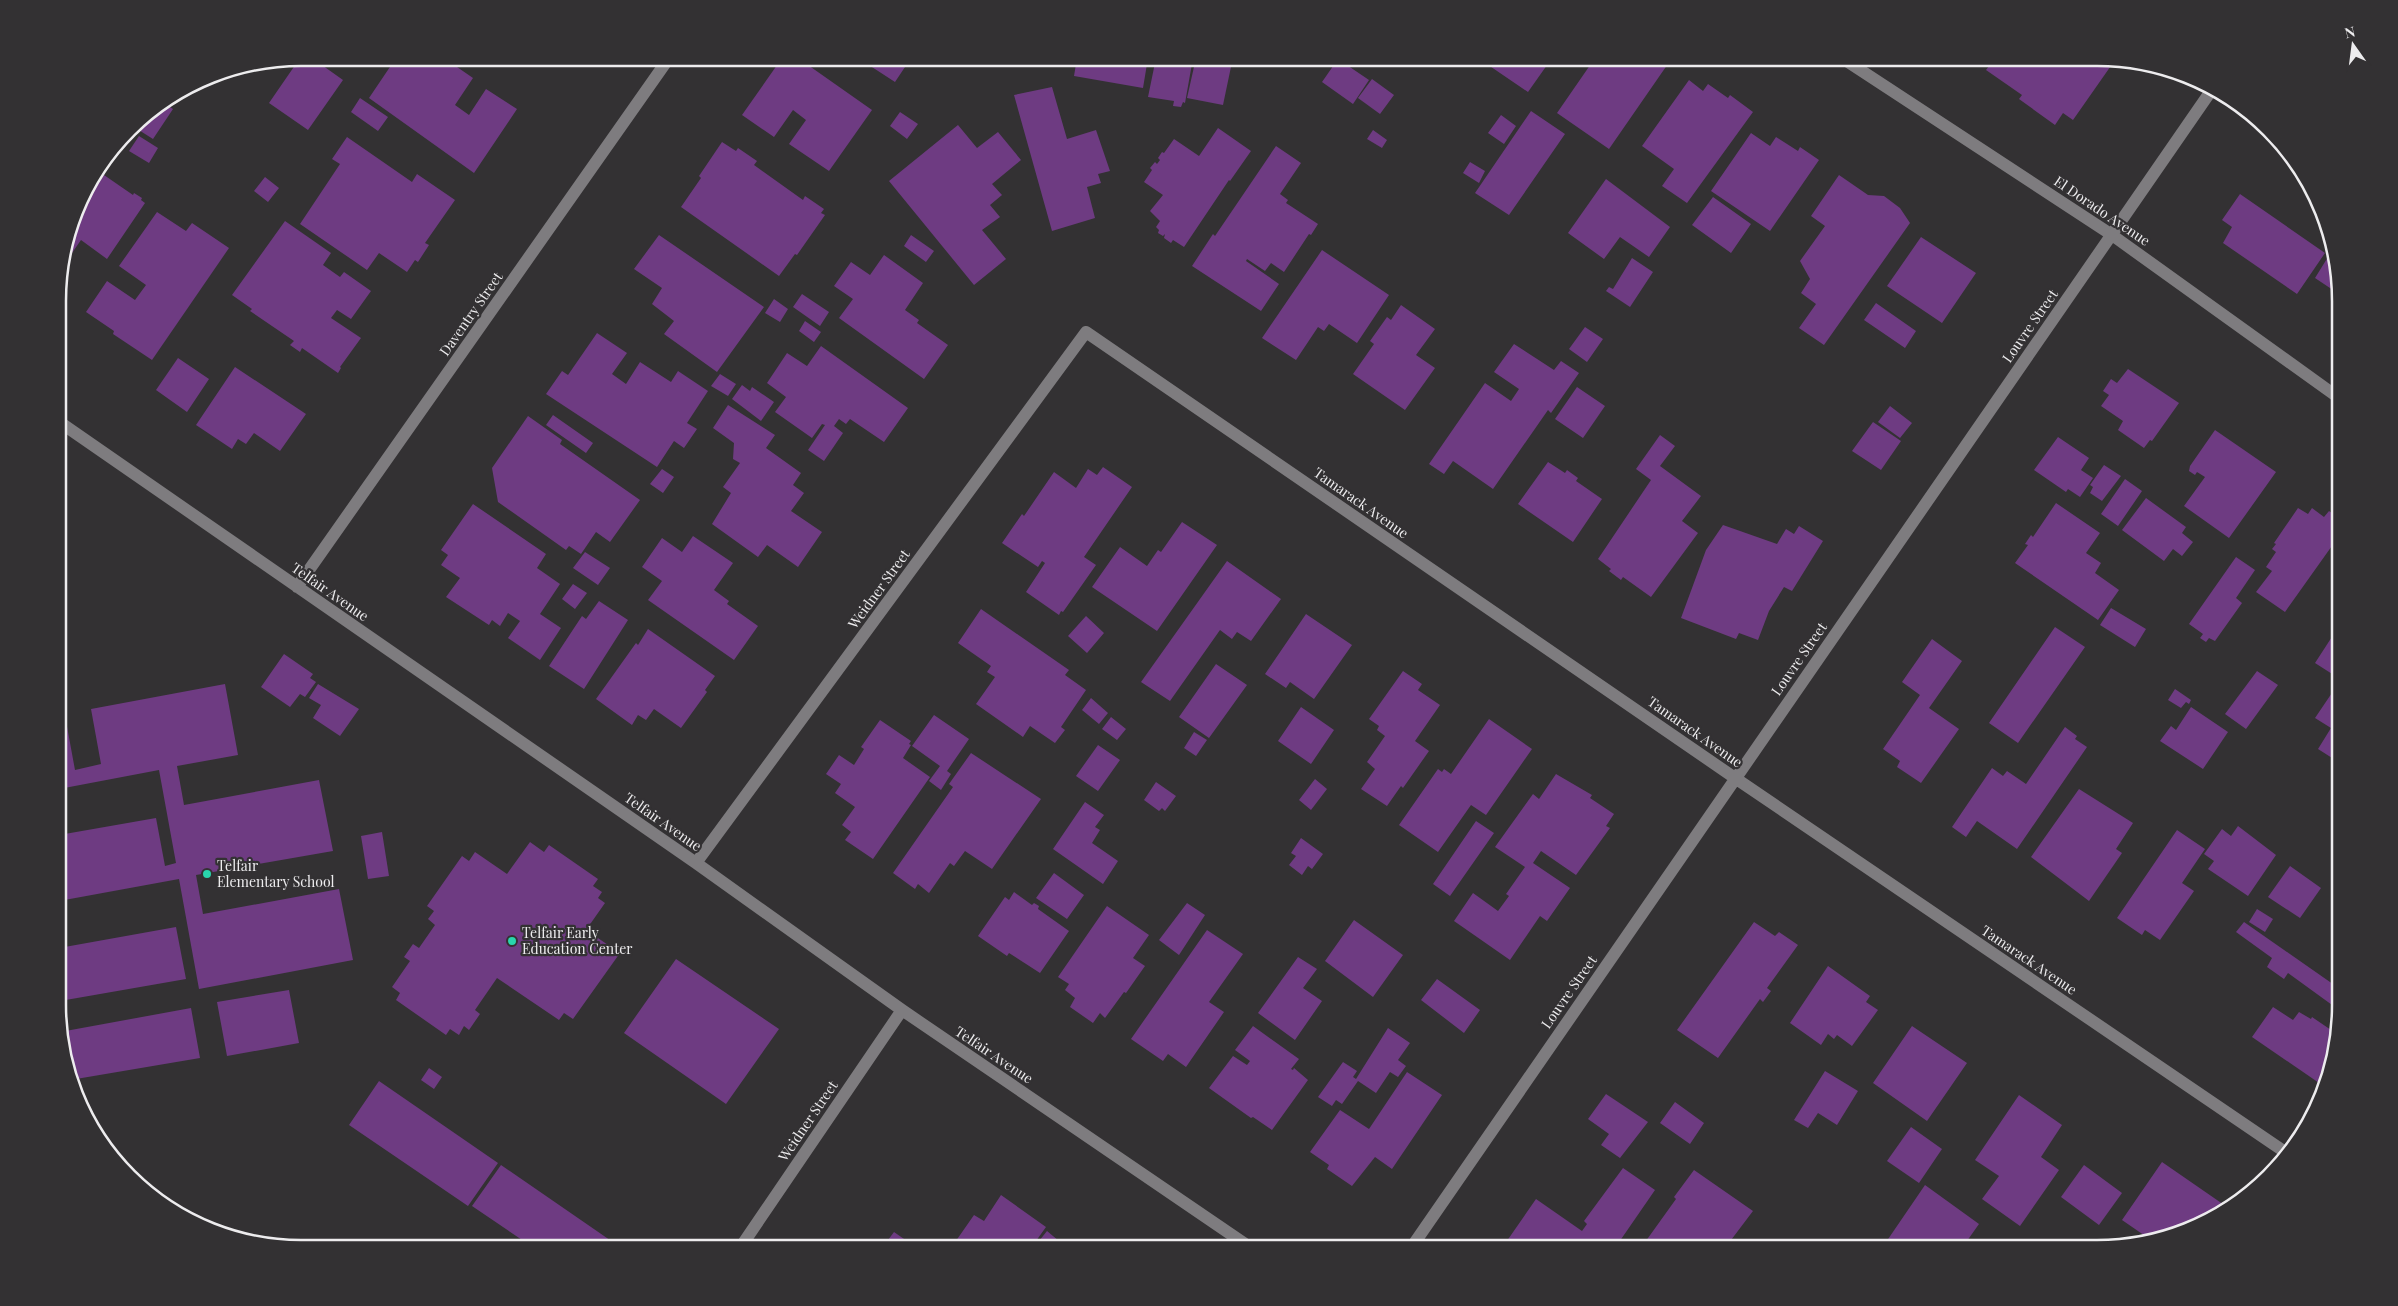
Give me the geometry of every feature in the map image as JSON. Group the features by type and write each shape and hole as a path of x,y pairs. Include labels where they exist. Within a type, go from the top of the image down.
{"street":[{"name":"Daventry Street","path":"297,587 663,66"},
{"name":"El Dorado Avenue","path":"1854,66 2112,235 2332,393"},
{"name":"Louvre Street","path":"1416,1240 1734,778 2208,95"},
{"name":"Tamarack Avenue","path":"1086,332 1734,778 2282,1150"},
{"name":"Weidner Street","path":"696,862 1086,332"},
{"name":"Telfair Avenue","path":"66,427 696,862 902,1010 1238,1240"},
{"name":"Weidner Street","path":"745,1240 902,1010"}],"building":[{"path":"294,66 323,66 343,80 308,130 269,103"},
{"path":"391,66 456,66 473,78 455,105 469,115 486,89 517,109 474,173 369,98"},
{"path":"776,66 809,66 872,110 829,171 789,144 806,120 793,110 774,137 742,115"},
{"path":"870,66 906,66 895,82"},
{"path":"1076,66 1147,66 1143,88 1074,76"},
{"path":"1154,66 1192,66 1185,103 1183,102 1181,107 1173,106 1174,101 1148,97"},
{"path":"1194,66 1231,66 1223,105 1187,98"},
{"path":"1333,66 1348,66 1369,80 1353,104 1322,82"},
{"path":"1490,66 1546,66 1528,92"},
{"path":"1589,66 1666,66 1609,149 1557,113"},
{"path":"1989,66 2110,67 2073,120 2063,113 2055,125 2019,99 2022,95 1986,70"},
{"path":"1372,79 1394,95 1380,114 1358,98"},
{"path":"1689,80 1703,91 1708,84 1728,98 1730,95 1753,112 1687,203 1662,186 1674,169 1642,146"},
{"path":"1052,87 1067,139 1096,130 1110,171 1098,174 1101,183 1087,187 1095,218 1052,231 1014,95"},
{"path":"360,98 388,117 378,131 351,112"},
{"path":"170,107 173,109 153,139 140,130"},
{"path":"1531,111 1565,134 1509,215 1475,193"},
{"path":"900,112 918,124 907,139 890,126"},
{"path":"1501,115 1516,126 1504,144 1488,133"},
{"path":"958,125 977,148 998,132 1021,160 992,184 1002,195 990,205 1000,217 982,230 1006,259 974,285 889,181"},
{"path":"1218,128 1251,151 1184,247 1173,240 1171,243 1164,238 1165,234 1163,236 1158,233 1159,230 1156,227 1160,221 1150,211 1163,195 1144,182 1152,170 1150,168 1155,162 1157,164 1162,152 1164,153 1174,139 1199,156"},
{"path":"1373,130 1387,140 1382,148 1367,139"},
{"path":"1751,133 1770,146 1776,137 1798,151 1800,147 1819,160 1770,231 1711,191"},
{"path":"139,136 158,148 149,163 129,151"},
{"path":"347,137 412,182 417,174 455,200 425,243 429,245 418,262 415,260 407,272 379,253 367,270 300,224 340,164 332,159"},
{"path":"722,142 736,151 738,148 757,161 754,165 803,200 805,196 824,209 821,213 825,215 797,255 795,254 779,276 681,207"},
{"path":"1276,146 1301,163 1280,194 1288,200 1286,203 1318,224 1311,235 1309,234 1284,272 1271,263 1265,271 1247,259 1246,261 1279,284 1261,311 1192,266 1213,234 1215,236"},
{"path":"1470,162 1485,171 1479,183 1463,173"},
{"path":"104,175 133,195 134,193 142,198 141,200 145,203 107,259 81,240 71,254 84,211"},
{"path":"1839,175 1868,195 1884,196 1900,208 1910,223 1824,345 1799,328 1816,304 1801,293 1810,279 1800,261 1825,226 1811,216"},
{"path":"265,177 279,188 268,202 254,191"},
{"path":"1606,179 1670,227 1649,257 1620,237 1604,259 1568,233"},
{"path":"2240,194 2325,253 2297,294 2223,243 2232,227 2222,220"},
{"path":"1713,197 1751,224 1731,253 1692,225"},
{"path":"157,212 186,231 192,223 229,248 152,360 113,334 114,331 86,312 107,281 135,300 146,285 119,266"},
{"path":"285,221 331,253 323,265 340,277 344,272 371,291 351,319 337,310 331,318 361,338 340,367 338,373 302,348 300,352 290,345 294,341 250,311 252,309 232,295"},
{"path":"659,235 764,307 717,372 664,334 674,321 652,304 662,288 634,269"},
{"path":"911,235 934,251 926,262 904,246"},
{"path":"1921,237 1976,273 1942,323 1887,286"},
{"path":"1322,250 1389,295 1357,343 1329,324 1324,331 1318,327 1296,360 1262,338"},
{"path":"884,255 923,283 905,310 919,320 917,323 948,345 924,379 839,318 853,299 834,286 851,262 870,275"},
{"path":"1632,258 1653,272 1630,307 1606,291 1609,287 1613,289"},
{"path":"2328,258 2331,289 2315,278"},
{"path":"802,294 829,312 820,326 793,307"},
{"path":"774,299 788,309 780,322 765,313"},
{"path":"1876,303 1916,331 1905,348 1864,320"},
{"path":"1401,305 1435,329 1416,355 1435,368 1405,410 1353,374 1374,344 1370,341 1387,317 1391,320"},
{"path":"805,321 821,332 814,342 799,331"},
{"path":"1585,327 1603,339 1587,362 1569,349"},
{"path":"597,333 627,353 612,374 626,384 640,362 671,382 678,371 708,391 687,423 697,429 684,448 674,441 657,467 546,394 562,371 568,375"},
{"path":"1514,344 1554,370 1561,361 1579,373 1551,413 1548,410 1493,489 1453,461 1444,474 1429,464 1485,383 1511,401 1519,389 1494,372"},
{"path":"821,346 908,408 884,442 850,419 846,424 839,419 834,426 843,433 824,461 808,450 825,425 822,424 812,438 775,412 786,397 767,383 787,353 807,366"},
{"path":"178,358 209,379 187,412 156,390"},
{"path":"235,367 306,414 280,451 254,433 246,444 238,439 232,449 196,425"},
{"path":"2128,369 2179,403 2152,441 2150,440 2144,448 2118,430 2123,421 2101,406 2109,395 2103,391 2111,379 2117,383"},
{"path":"720,374 736,384 728,396 711,386"},
{"path":"742,385 750,391 752,387 774,402 761,421 732,399"},
{"path":"1577,387 1605,406 1583,438 1555,419"},
{"path":"728,405 775,435 766,448 801,473 793,485 804,493 791,511 822,532 798,567 767,545 758,557 712,524 731,493 723,487 740,463 733,459 734,443 713,428"},
{"path":"1890,406 1912,423 1900,438 1878,422"},
{"path":"553,415 593,443 586,453 546,425"},
{"path":"528,416 562,440 560,444 640,500 610,542 596,532 581,554 569,546 566,550 498,502 492,468"},
{"path":"1873,422 1901,441 1881,470 1852,451"},
{"path":"2215,430 2276,472 2229,538 2184,506 2205,477 2197,472 2195,475 2189,471 2190,466"},
{"path":"1660,435 1675,446 1660,466 1701,496 1682,521 1698,533 1651,597 1623,577 1621,580 1598,559 1651,480 1636,469"},
{"path":"2058,437 2089,458 2081,470 2093,478 2080,497 2068,489 2066,492 2034,470"},
{"path":"1548,462 1565,473 1567,470 1578,478 1576,481 1602,499 1573,542 1518,504"},
{"path":"2104,465 2121,476 2102,501 2090,493 2093,487 2090,485"},
{"path":"1103,467 1132,487 1084,557 1096,565 1059,615 1026,592 1045,563 1042,561 1038,567 1002,543 1022,514 1024,516 1054,472 1076,488 1088,469 1097,475"},
{"path":"662,469 674,477 663,493 650,484"},
{"path":"2125,479 2142,491 2118,526 2101,514"},
{"path":"2146,498 2186,527 2182,533 2193,542 2182,556 2173,549 2164,561 2122,530"},
{"path":"2056,503 2100,533 2086,553 2101,563 2095,573 2119,590 2098,620 2015,563 2028,545 2025,544 2031,535 2033,537"},
{"path":"473,504 546,554 537,568 560,584 540,614 561,628 540,660 508,638 520,621 508,613 500,626 492,620 489,625 446,597 460,578 441,565 448,555 441,550"},
{"path":"2298,508 2308,514 2312,508 2324,517 2329,511 2332,513 2332,546 2285,612 2256,592 2272,571 2266,567 2276,552 2272,549 2276,544 2274,543"},
{"path":"1182,522 1217,545 1157,631 1092,587 1120,547 1147,566 1158,550 1161,552"},
{"path":"1723,525 1777,544 1786,529 1794,534 1799,526 1823,541 1792,591 1784,587 1769,611 1758,640 1739,633 1736,639 1681,618 1706,550"},
{"path":"693,536 733,563 714,590 729,601 727,604 758,626 734,660 648,600 662,581 642,567 662,538 682,552"},
{"path":"585,552 610,568 598,585 573,568"},
{"path":"2236,557 2255,570 2236,598 2242,603 2215,641 2209,638 2206,642 2200,638 2203,634 2189,624"},
{"path":"1227,561 1281,599 1251,641 1237,632 1232,639 1220,630 1170,701 1141,682"},
{"path":"573,584 587,593 575,609 562,599"},
{"path":"599,601 628,620 584,689 549,666 582,616 586,619"},
{"path":"2111,608 2146,629 2135,647 2100,625"},
{"path":"981,609 1069,670 1065,675 1086,690 1061,727 1065,730 1055,743 1030,726 1023,737 976,704 995,677 987,672 991,666 958,643"},
{"path":"1306,614 1352,645 1314,699 1290,682 1286,688 1265,674"},
{"path":"1086,616 1104,633 1087,653 1068,636"},
{"path":"2055,627 2085,647 2018,743 1989,723"},
{"path":"648,629 715,676 705,690 707,692 681,728 654,709 646,720 638,715 632,725 596,699 636,643 638,645"},
{"path":"2332,637 2332,674 2315,663"},
{"path":"1932,639 1962,661 1929,708 1959,729 1921,783 1897,767 1900,761 1883,749 1920,695 1902,682"},
{"path":"284,654 313,674 310,678 316,682 305,697 300,694 290,707 261,687"},
{"path":"1216,664 1247,685 1209,738 1179,717"},
{"path":"1403,671 1422,684 1418,690 1440,705 1415,741 1429,751 1403,788 1401,786 1387,806 1361,789 1375,769 1367,762 1385,736 1377,730 1379,726 1369,719"},
{"path":"2257,671 2278,685 2246,729 2225,714"},
{"path":"225,684 238,755 177,766 184,805 319,780 333,851 196,875 203,914 339,889 353,960 199,989 179,879 66,900 66,834 156,818 165,866 176,863 159,770 66,788 66,721 75,770 101,764 91,709"},
{"path":"318,684 359,709 340,736 313,718 321,705 309,698"},
{"path":"2175,689 2191,700 2189,704 2186,702 2181,708 2168,700"},
{"path":"2332,693 2332,758 2318,749 2331,728 2315,718"},
{"path":"1091,698 1108,713 1099,724 1082,710"},
{"path":"1301,707 1334,730 1311,764 1278,741"},
{"path":"2191,707 2228,732 2203,769 2160,741 2171,726 2176,730"},
{"path":"934,715 969,739 947,771 951,774 941,790 929,781 940,766 912,746"},
{"path":"1111,717 1126,729 1117,740 1102,729"},
{"path":"1489,719 1532,749 1486,815 1471,805 1438,852 1399,825 1438,769 1442,772 1444,769 1451,774"},
{"path":"880,720 911,741 909,744 911,745 903,758 930,777 873,859 845,840 851,832 842,825 855,807 835,793 841,784 826,774 839,755 854,765 864,749 861,747"},
{"path":"2065,727 2077,736 2075,739 2087,747 2017,849 1977,821 1966,837 1952,827 1992,768 2003,776 2007,771 2026,784"},
{"path":"1194,732 1207,740 1196,756 1184,748"},
{"path":"1098,745 1120,760 1098,791 1076,776"},
{"path":"971,753 1041,799 992,869 965,851 954,866 950,863 929,893 918,884 915,889 893,873 953,787 949,784"},
{"path":"1556,774 1592,795 1590,798 1614,814 1606,826 1610,828 1576,875 1541,851 1533,863 1570,888 1547,921 1540,916 1510,960 1454,921 1473,893 1498,911 1509,896 1506,894 1525,867 1495,847 1533,794 1539,799"},
{"path":"1315,779 1327,789 1311,810 1299,800"},
{"path":"1156,782 1176,796 1165,811 1162,808 1159,811 1144,800"},
{"path":"2079,789 2133,823 2116,849 2122,853 2089,901 2031,857"},
{"path":"1085,802 1104,815 1095,827 1100,830 1092,843 1118,861 1103,884 1053,849"},
{"path":"1476,821 1494,833 1450,896 1433,884"},
{"path":"2238,826 2276,855 2248,896 2208,869 2214,861 2204,854 2222,829 2231,836"},
{"path":"2177,830 2205,849 2182,883 2194,891 2160,940 2145,930 2142,935 2117,918"},
{"path":"382,832 389,876 368,879 361,836"},
{"path":"1301,838 1323,854 1312,869 1308,866 1302,875 1289,865 1296,856 1291,853"},
{"path":"530,842 544,852 549,845 598,879 593,886 602,892 598,898 605,903 586,930 620,953 573,1019 564,1013 559,1020 497,978 475,1010 480,1014 469,1030 464,1026 459,1035 450,1029 446,1035 396,1000 400,993 392,987 410,961 404,957 413,944 419,948 435,925 428,919 434,911 427,906 462,856 469,861 475,852 507,874"},
{"path":"2290,866 2321,888 2300,918 2268,897"},
{"path":"1054,873 1084,895 1067,919 1036,898"},
{"path":"1014,892 1032,905 1034,903 1039,906 1038,909 1069,931 1040,973 1009,953 1007,956 978,936 1005,897 1009,900"},
{"path":"1187,903 1205,915 1179,955 1159,940"},
{"path":"1107,906 1149,935 1133,958 1145,966 1105,1018 1100,1013 1093,1023 1070,1007 1075,998 1065,990 1069,984 1058,977"},
{"path":"2257,909 2273,919 2265,932 2249,922"},
{"path":"1354,920 1403,955 1373,997 1325,961"},
{"path":"1754,922 1775,936 1779,932 1798,945 1767,988 1771,991 1763,1002 1760,999 1718,1058 1677,1030"},
{"path":"2244,922 2332,983 2332,1005 2288,973 2284,979 2267,967 2272,958 2236,932"},
{"path":"176,927 186,979 66,1000 66,947"},
{"path":"1207,930 1243,954 1209,1002 1224,1012 1186,1067 1168,1054 1163,1061 1131,1039"},
{"path":"1298,957 1317,969 1303,988 1322,1001 1295,1040 1258,1013"},
{"path":"676,959 779,1029 726,1104 624,1033"},
{"path":"1828,966 1870,996 1866,1002 1878,1010 1852,1046 1837,1035 1834,1039 1828,1034 1821,1045 1790,1023"},
{"path":"1437,979 1480,1010 1464,1033 1421,1000"},
{"path":"289,990 299,1043 227,1056 217,1002"},
{"path":"2273,1007 2293,1020 2299,1012 2311,1019 2312,1017 2330,1030 2324,1066 2318,1082 2252,1037"},
{"path":"191,1008 200,1058 78,1079 74,1066 68,1031"},
{"path":"1253,1026 1299,1059 1291,1069 1293,1070 1294,1068 1308,1080 1272,1130 1253,1117 1251,1118 1209,1088 1233,1056 1247,1065 1250,1061 1235,1050"},
{"path":"1912,1026 1967,1063 1927,1121 1873,1083"},
{"path":"1388,1028 1410,1043 1398,1060 1406,1066 1398,1077 1390,1072 1376,1093 1358,1081 1342,1104 1336,1100 1332,1106 1318,1097 1343,1062 1357,1071 1353,1077 1356,1079"},
{"path":"429,1068 442,1077 434,1089 421,1080"},
{"path":"1825,1071 1858,1091 1837,1125 1818,1113 1808,1128 1794,1120"},
{"path":"1407,1072 1442,1095 1392,1169 1375,1157 1352,1186 1327,1169 1329,1165 1310,1152 1340,1110 1369,1129"},
{"path":"379,1081 498,1163 468,1206 349,1125"},
{"path":"1606,1094 1648,1122 1620,1158 1601,1145 1609,1134 1588,1119"},
{"path":"2019,1095 2062,1125 2041,1157 2059,1170 2020,1226 1982,1199 1999,1176 1975,1160"},
{"path":"1675,1102 1704,1123 1690,1144 1660,1123"},
{"path":"1911,1127 1942,1149 1919,1183 1887,1161"},
{"path":"2162,1162 2222,1203 2187,1222 2144,1235 2122,1220"},
{"path":"501,1165 610,1240 522,1240 472,1206"},
{"path":"2084,1165 2122,1193 2099,1225 2061,1197"},
{"path":"1623,1168 1655,1190 1621,1240 1508,1240 1536,1199 1582,1231 1587,1224 1584,1221"},
{"path":"1694,1170 1753,1211 1731,1240 1647,1240 1676,1199 1674,1197"},
{"path":"1925,1185 1979,1224 1968,1240 1887,1240"},
{"path":"1001,1195 1046,1227 1037,1240 957,1240 974,1215 984,1221"},
{"path":"1047,1231 1058,1240 1040,1240"},
{"path":"894,1232 906,1240 888,1240"}],"place":[{"name":"Telfair Elementary School","path":"207,874"},
{"name":"Telfair Early Education Center","path":"512,941"}]}
